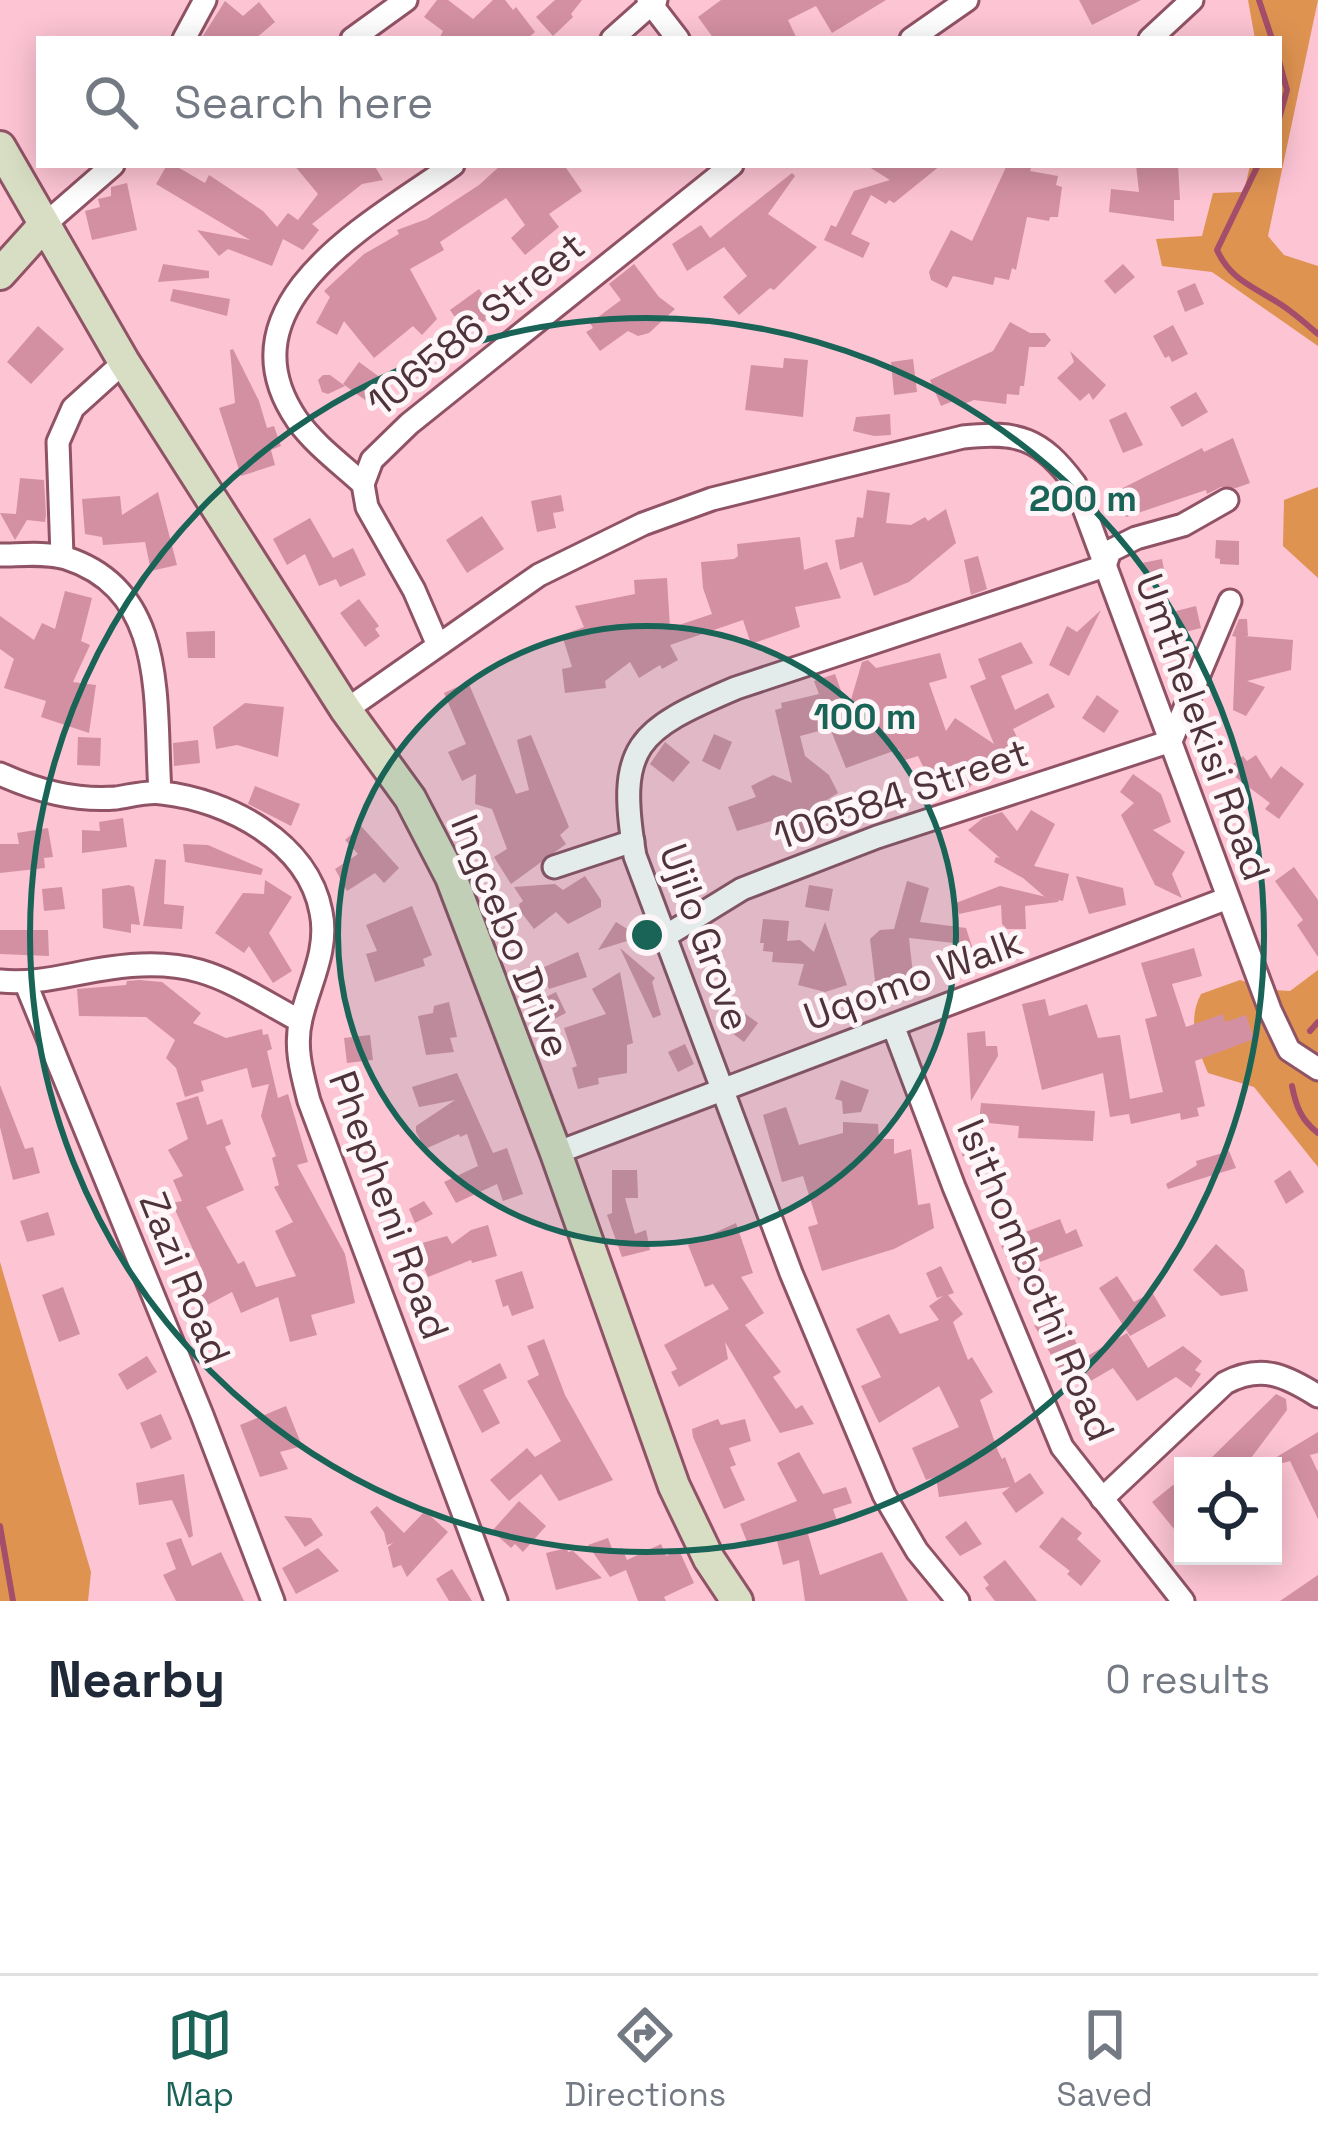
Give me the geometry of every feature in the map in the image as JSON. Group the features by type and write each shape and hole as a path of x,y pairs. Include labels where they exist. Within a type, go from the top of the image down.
{"main road":[{"name":"Ingcebo Drive","path":"0,148 124,362 346,710 410,798 451,877 679,1498 709,1559 737,1601"},
{"path":"0,274 44,225"}],"street":[{"path":"186,36 205,0"},
{"path":"356,36 406,0"},
{"path":"915,36 967,0"},
{"path":"1153,36 1192,0"},
{"path":"615,36 652,1 676,36"},
{"path":"44,225 110,168"},
{"path":"437,644 414,590 367,507 363,484 315,443 288,404 278,374 278,323 298,287 339,248 450,168"},
{"name":"106586 Street","path":"363,484 365,470 382,447 728,168"},
{"path":"62,556 58,442 73,408 124,362"},
{"name":"Umthelekisi Road","path":"346,710 539,575 687,506 923,446 978,436 1029,440 1062,466 1087,512 1280,1033 1289,1050 1318,1069"},
{"name":"Ujilo Grove","path":"958,1601 917,1551 884,1495 791,1273 664,937 633,841 629,772 648,735 684,710 736,688 1105,566 1110,551 1183,525 1227,500"},
{"path":"0,555 62,556 110,580 125,594 142,625 151,664 160,792"},
{"path":"1171,741 1230,602"},
{"name":"106584 Street","path":"664,937 742,889 877,837 1171,741"},
{"name":"Phepheni Road","path":"0,774 82,800 160,792 249,822 297,858 323,917 317,972 300,1021 298,1048 309,1101 496,1601"},
{"path":"554,867 633,841"},
{"name":"Uqomo Walk","path":"556,1153 1228,898"},
{"path":"0,981 26,984 114,967 186,966 215,975 300,1021"},
{"name":"Zazi Road","path":"26,984 273,1601"},
{"name":"Isithombothi Road","path":"894,1028 961,1205 1037,1381 1045,1414 1062,1447 1184,1601"},
{"path":"1102,1499 1225,1383 1258,1371 1274,1373 1318,1396"}],"shaded area":[{"path":"1248,0 1318,0 1268,236 1284,255 1318,266 1318,346 1212,272 1162,266 1156,239 1202,236 1213,193 1244,192 1249,168 1282,168 1282,36 1254,36"},
{"path":"1318,487 1318,578 1283,546 1284,500"},
{"path":"1318,970 1318,1167 1254,1087 1208,1073 1194,1024 1201,994 1240,980 1290,991"},
{"path":"0,1262 91,1572 88,1601 0,1601"}],"building":[{"path":"437,0 448,0 473,19 493,0 505,0 535,32 530,36 440,36 443,31 424,17"},
{"path":"555,0 582,0 573,17 553,36 536,17"},
{"path":"721,0 886,0 832,33 816,6 788,20 796,36 712,36 698,17"},
{"path":"1079,0 1141,0 1092,25"},
{"path":"225,1 243,16 259,2 275,22 259,36 203,36"},
{"path":"165,168 179,168 205,183 209,175 263,211 277,227 288,213 298,220 318,194 296,168 376,168 383,180 362,184 312,224 319,230 303,250 283,239 272,266 228,249 219,256 197,230 250,240 156,184"},
{"path":"498,168 566,168 582,191 549,214 559,227 525,255 511,238 525,225 506,198 440,242 444,250 410,269 437,319 422,335 413,326 374,358 344,321 337,335 316,323 330,297 324,291 364,254 399,234 397,230 427,219"},
{"path":"871,168 937,168 894,203 871,195 851,234 870,243 863,258 824,240 854,191 890,180"},
{"path":"1006,168 1031,168 1058,176 1056,185 1062,187 1058,217 1049,221 1027,217 1016,270 1012,268 1009,280 995,277 993,285 953,276 947,288 931,280 929,272 951,230 972,241"},
{"path":"1136,168 1178,168 1180,200 1174,200 1174,221 1109,212 1111,189 1139,192"},
{"path":"792,173 795,176 768,214 817,247 774,290 770,288 739,315 723,297 747,276 724,247 687,271 672,244 701,225 710,238"},
{"path":"127,183 137,230 92,240 85,211 100,207 98,199 111,196 111,187"},
{"path":"163,264 209,271 209,278 158,282"},
{"path":"634,264 659,297 675,309 649,333 638,336 628,331 600,351 586,332 593,328 590,323 621,300 609,284"},
{"path":"1123,264 1135,277 1115,294 1104,281"},
{"path":"1195,283 1204,304 1185,312 1177,291"},
{"path":"173,289 230,299 227,316 170,301"},
{"path":"479,289 496,313 467,334 450,310"},
{"path":"1010,322 1030,333 1045,333 1051,340 1045,347 1029,347 1019,395 1007,394 1006,404 974,400 961,405 958,399 941,406 930,380 993,351"},
{"path":"1173,325 1188,354 1172,362 1153,336"},
{"path":"38,326 64,349 31,384 7,362"},
{"path":"233,349 267,428 274,426 281,446 271,450 275,465 241,476 219,408 235,403"},
{"path":"1070,351 1106,385 1093,400 1089,393 1080,401 1057,378 1074,362"},
{"path":"784,358 808,360 803,417 745,410 751,365 783,368"},
{"path":"913,359 917,392 894,395 891,362"},
{"path":"359,362 381,378 365,400 343,384"},
{"path":"323,375 345,386 322,392 318,380"},
{"path":"1196,392 1208,412 1182,427 1170,407"},
{"path":"1126,412 1143,445 1123,453 1109,420"},
{"path":"890,414 891,435 853,431 856,417"},
{"path":"1233,438 1250,483 1207,494 1206,490 1126,517 1121,507 1117,509 1111,494 1202,448 1204,452"},
{"path":"20,478 44,480 46,515 45,522 27,520 15,540 0,513 16,514"},
{"path":"867,490 890,493 886,523 911,525 946,509 956,543 909,582 874,596 862,562 840,570 835,540 854,537 857,517 863,518"},
{"path":"158,492 177,565 151,571 145,542 103,545 102,537 85,534 82,499 120,496 122,515"},
{"path":"561,495 564,511 553,513 556,528 537,532 531,501"},
{"path":"482,516 504,549 467,573 446,540"},
{"path":"310,518 333,558 353,548 366,575 340,587 336,579 319,586 305,554 287,565 273,539"},
{"path":"800,537 804,570 827,562 841,598 795,607 800,627 751,644 743,620 670,645 678,660 662,669 660,665 639,678 630,662 605,681 606,688 565,693 562,669 572,667 562,635 584,627 575,606 635,594 634,580 667,578 670,628 712,614 701,562 734,559 737,544"},
{"path":"1216,540 1239,541 1239,565 1220,564 1215,558"},
{"path":"978,556 987,589 971,595 964,560"},
{"path":"1162,559 1166,581 1145,585 1142,563"},
{"path":"65,591 92,598 81,641 90,645 73,682 96,685 89,733 41,717 46,701 4,688 14,659 0,649 0,616 34,640 42,623 55,629"},
{"path":"359,599 379,626 375,629 380,636 365,647 340,613"},
{"path":"1196,606 1201,628 1181,633 1176,611"},
{"path":"1101,610 1069,676 1049,665 1067,626 1077,632"},
{"path":"1239,619 1247,619 1248,636 1244,636 1293,640 1291,670 1247,681 1265,687 1246,716 1233,710 1236,637 1232,636"},
{"path":"215,631 215,658 188,658 186,632"},
{"path":"1021,642 1033,663 1001,676 1015,710 1048,693 1055,707 1013,729 1028,759 999,774 992,759 966,792 940,773 929,779 918,756 902,761 899,749 846,768 830,728 800,736 805,756 829,775 838,793 809,811 813,843 785,817 737,831 728,807 756,797 751,786 773,775 792,783 775,710 782,708 781,703 819,694 814,681 835,674 848,710 862,662 868,660 876,668 940,653 947,678 929,683 946,731 955,718 994,744 970,686 986,679 978,659"},
{"path":"468,682 516,794 529,790 517,740 531,735 569,827 560,835 566,844 511,884 494,857 507,849 492,809 475,804 476,774 462,781 448,752 466,744 444,693"},
{"path":"1097,695 1119,711 1104,733 1082,718"},
{"path":"245,703 284,707 278,757 237,745 216,749 213,727"},
{"path":"714,734 732,742 720,770 702,761"},
{"path":"78,737 101,738 100,766 77,765"},
{"path":"198,740 200,763 174,766 173,743"},
{"path":"665,742 690,762 673,782 650,764"},
{"path":"1256,755 1271,779 1281,766 1304,784 1279,819 1265,809 1270,803 1226,770 1243,756 1247,761"},
{"path":"1133,774 1161,794 1171,822 1153,830 1185,852 1172,874 1182,898 1155,885 1121,815 1134,803 1120,792"},
{"path":"255,786 300,804 291,826 248,804"},
{"path":"1031,810 1055,824 1034,866 1069,874 1063,901 1045,897 994,862 1000,858 968,830 1002,812 1017,831"},
{"path":"123,818 127,847 82,853 82,830 100,831 99,822"},
{"path":"361,826 399,868 384,883 375,873 347,891 335,869 358,854 345,840"},
{"path":"48,828 53,857 44,858 45,868 0,873 0,844 19,844 17,833"},
{"path":"183,844 208,845 263,869 261,875 185,862"},
{"path":"155,859 166,860 164,904 184,906 182,929 143,926"},
{"path":"1294,867 1318,900 1318,957 1297,925 1303,920 1275,881"},
{"path":"585,876 601,907 568,924 556,912 534,929 521,912 523,901 514,887 555,884 563,890"},
{"path":"1076,876 1123,888 1126,905 1089,914"},
{"path":"265,880 292,897 269,933 292,971 273,983 249,946 244,953 215,933 243,893 264,894"},
{"path":"907,881 929,888 920,922 966,928 975,956 960,961 954,943 909,938 915,993 877,997 870,939 880,930 894,929"},
{"path":"809,885 833,889 829,911 805,907"},
{"path":"1000,886 1059,900 1025,906 1026,929 1007,929 1002,924 1001,905 959,914 956,903"},
{"path":"62,887 65,909 44,911 42,889"},
{"path":"134,887 140,925 131,924 131,933 103,928 102,889"},
{"path":"412,906 432,955 423,959 425,966 375,982 366,954 377,951 366,925"},
{"path":"763,919 789,921 787,941 800,940 814,952 825,922 847,985 825,992 798,985 804,964 772,962 773,952 763,951 764,943 760,943"},
{"path":"616,922 640,937 598,950"},
{"path":"0,930 48,930 49,956 0,954"},
{"path":"620,948 655,978 652,982 661,1015 653,1018"},
{"path":"1194,948 1202,976 1172,984 1186,1027 1223,1014 1225,1022 1246,1015 1254,1039 1195,1061 1205,1106 1197,1108 1199,1116 1181,1120 1180,1113 1131,1124 1129,1114 1110,1117 1103,1073 1042,1090 1022,1004 1045,999 1049,1016 1087,1004 1098,1038 1120,1035 1130,1099 1163,1092 1145,1019 1157,1016 1141,963"},
{"path":"578,952 587,977 549,989 542,968"},
{"path":"620,972 633,1043 627,1045 627,1073 598,1078 599,1084 578,1089 572,1068 577,1066 564,1028 606,1014 592,989"},
{"path":"139,980 162,982 201,1013 193,1023 226,1038 262,1029 263,1035 268,1034 272,1049 267,1051 278,1098 288,1094 308,1162 297,1165 345,1254 355,1303 311,1315 317,1335 290,1342 278,1297 241,1313 232,1292 198,1310 185,1284 204,1274 172,1203 182,1201 173,1180 183,1176 168,1150 188,1139 176,1103 198,1096 207,1125 222,1119 231,1144 225,1147 244,1190 206,1207 238,1264 244,1261 256,1287 296,1276 275,1231 293,1222 274,1187 279,1185 272,1158 276,1156 261,1116 269,1084 252,1088 247,1068 201,1081 204,1091 185,1097 176,1068 166,1058 175,1040 146,1017 79,1016 77,989"},
{"path":"556,992 566,1013 546,1023 536,1002"},
{"path":"726,1000 758,1023 744,1042 724,1027 728,1022 717,1013"},
{"path":"449,1002 457,1037 450,1038 454,1052 426,1055 418,1016"},
{"path":"985,1031 986,1046 997,1046 998,1056 971,1101 967,1033"},
{"path":"370,1035 373,1060 347,1063 344,1038"},
{"path":"685,1044 694,1064 678,1072 668,1052"},
{"path":"457,1073 493,1153 507,1148 523,1194 503,1201 497,1184 456,1203 444,1182 478,1166 467,1134 425,1149 416,1126 455,1100 419,1107 412,1087"},
{"path":"841,1080 869,1090 861,1112 843,1114 842,1101 835,1099"},
{"path":"0,1085 25,1149 33,1147 40,1173 13,1180 0,1127"},
{"path":"981,1103 1095,1111 1093,1141 1018,1138 1019,1126 979,1122"},
{"path":"786,1107 799,1145 843,1133 843,1122 878,1124 879,1139 894,1139 894,1154 911,1149 918,1205 930,1203 934,1228 894,1249 822,1271 808,1227 818,1224 803,1176 782,1182 763,1115"},
{"path":"966,1127 983,1128 982,1157 962,1156"},
{"path":"1229,1151 1236,1168 1168,1189 1166,1184 1197,1165 1196,1161"},
{"path":"612,1170 637,1170 638,1198 625,1198 635,1234 646,1230 650,1250 622,1257 607,1215 612,1213"},
{"path":"1290,1170 1304,1192 1286,1204 1274,1181"},
{"path":"424,1201 433,1214 415,1223 409,1209"},
{"path":"48,1212 55,1235 27,1242 20,1221"},
{"path":"1060,1219 1066,1234 1076,1229 1083,1246 1037,1263 1047,1282 1025,1293 1001,1246"},
{"path":"736,1223 753,1273 741,1277 764,1313 745,1325 781,1372 773,1377 796,1409 802,1405 814,1424 780,1433 725,1342 728,1359 679,1387 671,1372 677,1369 664,1345 729,1309 713,1284 705,1287 688,1245"},
{"path":"488,1225 497,1256 471,1260 428,1277 415,1245 447,1236 452,1244"},
{"path":"1216,1244 1244,1270 1248,1291 1221,1296 1193,1270"},
{"path":"941,1266 954,1293 948,1295 963,1314 953,1322 968,1360 972,1357 993,1392 980,1400 998,1451 1015,1483 1030,1473 1044,1493 1016,1513 1002,1493 1010,1487 939,1497 936,1477 926,1480 912,1448 959,1427 939,1386 879,1423 861,1386 881,1377 856,1329 889,1314 900,1334 939,1320 929,1306 943,1296 937,1298 926,1273"},
{"path":"522,1271 534,1308 512,1316 508,1305 503,1307 495,1280"},
{"path":"1117,1276 1134,1302 1152,1292 1166,1316 1130,1336 1099,1288"},
{"path":"63,1287 80,1334 59,1342 42,1295"},
{"path":"1060,1311 1084,1358 1127,1333 1148,1368 1183,1346 1202,1361 1195,1370 1201,1374 1191,1388 1176,1377 1137,1401 1113,1368 1070,1388 1034,1325"},
{"path":"544,1339 565,1395 613,1480 559,1501 541,1474 509,1501 490,1480 527,1448 535,1457 561,1441 527,1381 539,1375 527,1346"},
{"path":"147,1356 157,1372 127,1390 118,1374"},
{"path":"500,1363 507,1378 483,1390 500,1423 482,1433 458,1386"},
{"path":"1276,1394 1286,1399 1287,1410 1252,1457 1212,1457"},
{"path":"286,1406 302,1446 280,1452 288,1469 260,1477 240,1425"},
{"path":"161,1414 172,1439 151,1449 140,1423"},
{"path":"718,1419 721,1425 745,1419 751,1441 729,1448 736,1465 730,1467 745,1500 724,1509 692,1429"},
{"path":"1318,1432 1318,1453 1310,1455 1318,1472 1318,1519 1290,1461 1282,1463 1282,1457 1277,1457"},
{"path":"799,1452 823,1494 846,1487 852,1503 833,1509 838,1524 808,1534 820,1575 882,1552 908,1601 805,1601 799,1560 783,1565 776,1537 749,1547 740,1524 797,1501 777,1463"},
{"path":"184,1474 193,1536 189,1538 172,1500 139,1505 136,1483"},
{"path":"1174,1486 1174,1529 1152,1502"},
{"path":"519,1501 546,1526 523,1552 492,1531"},
{"path":"377,1506 404,1533 425,1511 448,1532 407,1577 401,1565 393,1568 388,1547 393,1543 387,1545 370,1512"},
{"path":"284,1516 311,1518 323,1535 305,1547"},
{"path":"1062,1517 1082,1533 1077,1539 1101,1561 1081,1586 1039,1547"},
{"path":"966,1521 982,1544 960,1556 945,1537"},
{"path":"181,1538 192,1566 221,1552 244,1601 176,1601 163,1575 176,1569 166,1543"},
{"path":"608,1538 613,1551 622,1548 627,1560 661,1544 666,1556 679,1550 694,1583 664,1597 666,1601 638,1601 626,1570 610,1577 588,1545"},
{"path":"318,1548 339,1571 296,1594 282,1568"},
{"path":"567,1548 602,1578 556,1590 546,1553"},
{"path":"1005,1560 1037,1601 995,1601 983,1577"},
{"path":"452,1569 472,1601 449,1601 436,1579"},
{"path":"1318,1575 1318,1601 1280,1601"}],"waterway":[{"path":"1259,0 1271,36"},
{"path":"1282,72 1287,90 1282,108"},
{"path":"1257,168 1217,250 1235,275 1318,334"},
{"path":"1310,1031 1318,1022"},
{"path":"1292,1086 1300,1112 1318,1133"},
{"path":"0,1526 13,1601"}]}
